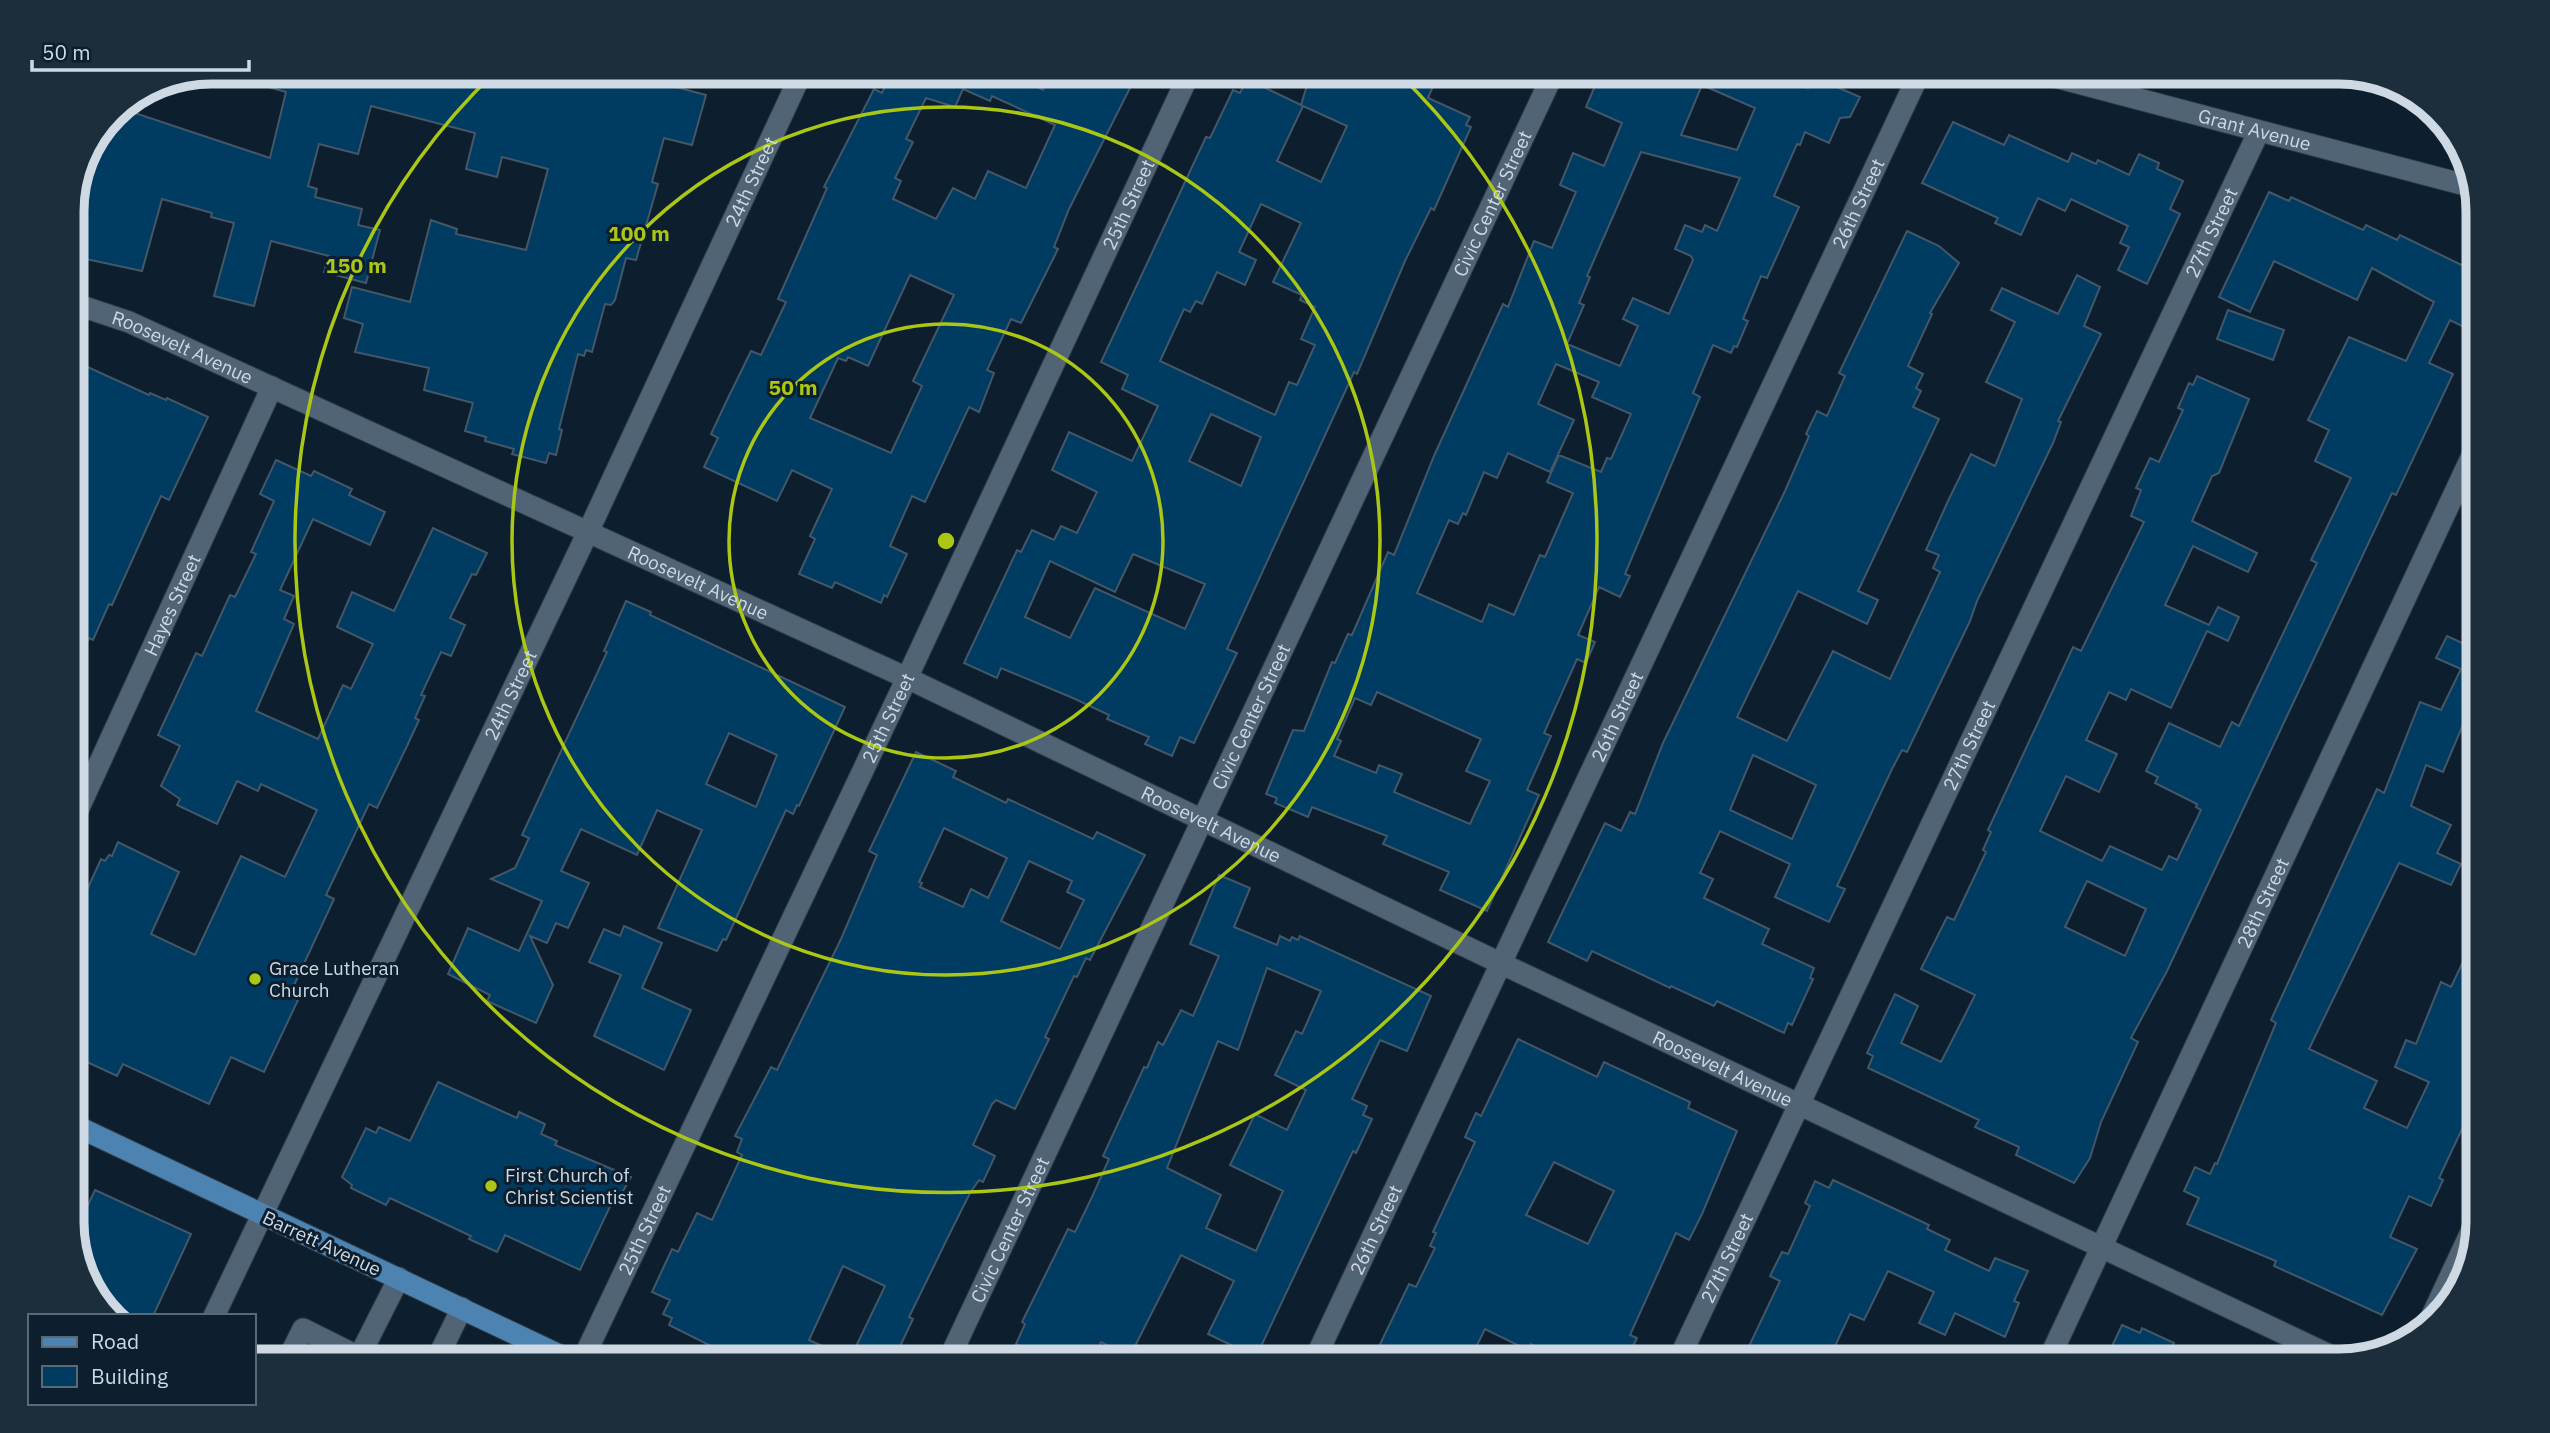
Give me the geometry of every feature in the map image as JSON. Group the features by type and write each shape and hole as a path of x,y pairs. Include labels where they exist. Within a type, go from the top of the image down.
{"main road":[{"name":"Barrett Avenue","path":"84,1131 547,1349"}],"street":[{"name":"24th Street","path":"216,1314 797,84"},
{"name":"25th Street","path":"588,1349 907,678 1184,84"},
{"name":"Civic Center Street","path":"954,1349 1548,84"},
{"name":"26th Street","path":"1320,1349 1914,84"},
{"name":"Grant Avenue","path":"2081,84 2464,185"},
{"name":"27th Street","path":"1684,1349 2259,131"},
{"name":"Roosevelt Avenue","path":"84,307 129,322 907,678 1500,963 2317,1349"},
{"name":"Hayes Street","path":"84,797 272,387"},
{"name":"28th Street","path":"2054,1349 2466,469"},
{"path":"2438,1302 2463,1249"},
{"path":"367,1349 399,1278"},
{"path":"442,1349 463,1308"},
{"path":"294,1349 303,1329 341,1349"}],"building":[{"path":"258,84 664,84 706,95 692,145 664,138 652,182 658,184 636,260 626,258 615,300 611,305 605,304 592,352 586,350 584,356 578,354 559,429 562,430 556,455 549,453 546,463 512,454 514,449 485,441 486,437 465,431 473,403 424,390 429,368 355,352 363,324 344,318 352,287 410,302 431,220 457,229 456,234 526,250 548,169 502,157 497,177 466,169 475,133 371,106 358,154 319,144 308,186 317,189 315,197 362,209 358,225 380,230 366,283 324,272 329,256 271,241 254,306 214,296 234,223 211,217 212,213 162,199 142,271 84,259 84,202 88,178 105,140 131,112 270,158 286,92"},
{"path":"886,84 1031,84 1043,90 1046,84 1132,84 1069,209 1054,247 1058,249 1021,323 1011,319 987,370 994,373 979,412 969,407 925,502 912,496 890,546 907,554 887,597 884,595 881,603 835,582 832,588 799,574 815,539 810,536 832,489 792,470 777,501 704,467 718,438 711,434 751,351 761,355 786,302 778,299 827,188 824,187 874,89 882,93","holes":["963,89 990,101 992,96 1055,125 1026,188 988,171 975,199 953,188 936,219 893,199 901,181 895,178 913,142 906,139 926,98 955,107","910,275 954,295 913,381 922,386 891,453 810,418 838,358 846,361 848,357 868,366"]},
{"path":"1244,84 1257,84 1301,105 1307,84 1434,84 1428,98 1470,117 1466,125 1471,127 1434,210 1431,208 1405,261 1357,374 1354,372 1227,649 1237,653 1194,743 1180,737 1172,756 1145,744 1149,737 1107,719 1109,715 1073,698 1001,668 997,678 964,663 1017,550 1021,552 1032,530 1054,540 1061,526 1077,533 1097,492 1052,470 1069,432 1132,461 1158,406 1122,389 1128,375 1101,362 1206,137 1210,138 1233,90 1240,93","holes":["1303,106 1347,126 1321,182 1277,161","1261,204 1301,223 1273,282 1302,295 1300,300 1315,307 1301,339 1315,345 1297,385 1289,382 1275,415 1160,361 1184,309 1190,312 1196,301 1202,304 1217,272 1245,285 1256,260 1239,252","1211,414 1261,437 1241,486 1189,461","1133,554 1205,584 1185,629 1095,588 1070,638 1025,617 1050,561 1115,592"]},
{"path":"1596,84 1798,84 1808,88 1810,84 1830,84 1860,97 1850,117 1840,118 1829,143 1805,132 1800,145 1797,144 1774,196 1799,207 1767,278 1761,276 1743,319 1748,321 1737,347 1734,346 1731,353 1713,345 1693,393 1700,397 1625,574 1630,576 1620,597 1599,587 1578,635 1595,642 1586,663 1577,659 1544,733 1551,736 1527,790 1539,795 1487,911 1440,890 1449,872 1383,844 1387,836 1312,807 1308,817 1275,803 1277,798 1266,794 1293,730 1304,731 1332,662 1335,663 1348,634 1352,635 1388,552 1394,555 1434,456 1503,304 1508,307 1534,241 1552,248 1576,192 1560,185 1573,153 1604,166 1622,123 1586,107","holes":["1702,85 1755,108 1737,150 1681,135","1641,152 1740,178 1717,231 1705,225 1702,232 1685,225 1675,249 1691,256 1693,260 1669,314 1633,298 1623,319 1638,326 1620,366 1567,344 1584,305 1579,303 1590,277 1587,276","1556,364 1599,382 1592,397 1631,414 1611,459 1607,458 1601,472 1559,455 1547,482 1573,493 1545,557 1540,555 1514,615 1489,604 1482,622 1417,593 1449,520 1458,524 1463,513 1466,515 1484,472 1497,478 1508,453 1550,472 1574,420 1538,404","1377,692 1481,739 1466,771 1490,781 1470,824 1394,792 1402,774 1379,765 1376,773 1334,756 1341,741 1337,739 1355,698 1371,705"]},
{"path":"1953,122 2004,145 2009,135 2068,162 2072,153 2096,164 2098,160 2129,175 2139,154 2159,163 2157,169 2183,181 2170,209 2180,214 2147,284 2118,270 2129,247 2120,243 2128,226 2071,199 2065,211 2038,198 2021,235 1995,223 1998,218 1922,183"},
{"path":"2269,192 2289,201 2291,197 2363,230 2366,225 2397,240 2400,235 2466,267 2466,328 2450,320 2429,363 2453,374 2396,495 2392,493 2167,971 2131,1038 2138,1042 2101,1122 2090,1158 2074,1183 2016,1155 2019,1147 1975,1127 1979,1120 1868,1068 1873,1056 1867,1053 1895,994 1918,1006 1901,1043 1941,1062 1975,995 1921,969 1947,917 1954,920 1986,852 1983,850 1991,832 1988,830 2073,647 2081,651 2144,522 2131,516 2141,490 2136,488 2150,458 2159,462 2183,410 2178,408 2189,383 2193,385 2197,376 2249,399 2219,473 2212,476 2192,521 2257,553 2248,572 2193,546 2165,605 2209,625 2218,607 2239,617 2228,641 2207,631 2171,708 2131,689 2126,700 2109,692 2086,740 2117,754 2099,792 2066,776 2040,831 2102,861 2110,846 2162,870 2169,856 2177,860 2201,810 2196,807 2197,804 2155,783 2158,777 2146,771 2169,723 2220,747 2232,722 2239,726 2317,563 2311,560 2351,478 2315,461 2329,430 2308,420 2349,337 2406,361 2434,302 2372,268 2357,300 2274,261 2250,312 2219,297","holes":["2087,881 2146,909 2125,956 2065,927"]},
{"path":"1907,231 1939,246 1959,263 1930,313 1932,314 1908,366 1923,374 1916,388 1921,391 1913,407 1939,419 1858,591 1878,600 1867,624 1798,591 1737,717 1787,741 1833,651 1890,679 1940,572 1933,568 1939,555 1926,550 1971,454 1995,466 2022,399 1986,382 2015,322 1991,310 2002,288 2058,314 2077,275 2100,287 2084,326 2101,334 2058,421 2061,422 2053,443 1977,601 1970,621 1907,752 1902,750 1892,769 1837,886 1845,889 1829,922 1775,897 1790,864 1720,831 1700,873 1713,879 1704,898 1769,929 1762,944 1814,968 1810,978 1813,979 1792,1025 1788,1023 1784,1033 1717,1001 1714,1006 1671,986 1670,988 1592,951 1587,961 1548,942 1605,823 1621,831 1630,812 1635,814 1663,743 1785,491 1817,411 1827,416 1845,376 1839,373","holes":["1753,755 1816,785 1792,839 1730,810"]},
{"path":"2228,310 2284,330 2273,360 2217,339"},
{"path":"84,365 149,395 150,393 166,400 167,398 208,417 169,500 161,496 112,605 109,604 93,640 89,638 84,648"},
{"path":"276,460 311,476 314,471 352,489 349,495 385,512 370,545 313,519 280,590 294,596 284,619 294,624 256,711 318,739 343,685 351,689 373,644 337,627 352,592 394,611 433,528 487,553 476,575 472,574 450,618 465,625 451,656 441,652 421,695 425,696 415,718 419,720 407,746 377,808 369,804 326,895 334,899 289,996 298,1000 264,1072 231,1057 209,1104 123,1064 117,1076 84,1061 84,897 101,859 105,861 109,855 112,856 118,842 179,872 151,934 195,955 241,856 285,877 317,810 261,784 258,791 237,781 217,824 177,805 180,799 161,786 180,746 158,735 196,653 202,656 230,595 235,597 256,554 251,552 274,501 260,494"},
{"path":"626,601 651,612 650,615 845,707 799,806 797,805 793,814 786,810 726,940 723,939 717,951 658,928 702,830 657,810 637,855 581,829 561,871 589,883 568,928 556,923 547,943 530,936 553,985 536,1023 487,1001 490,995 448,974 468,928 519,951 542,901 491,879 515,868 529,838 522,835 607,652 604,651","holes":["729,733 777,755 756,807 706,784"]},
{"path":"2447,636 2466,645 2466,717 2443,772 2426,765 2411,806 2451,825 2437,853 2461,864 2451,885 2399,863 2309,1049 2377,1081 2364,1108 2407,1128 2429,1082 2395,1067 2406,1040 2416,1044 2441,982 2451,987 2466,955 2466,1121 2439,1178 2443,1180 2431,1206 2409,1196 2390,1237 2417,1249 2382,1315 2274,1266 2276,1261 2187,1224 2199,1198 2184,1191 2195,1167 2210,1174 2215,1163 2217,1164 2276,1023 2271,1020 2377,789 2384,793 2420,702 2441,710 2461,669 2436,658"},
{"path":"916,752 956,771 953,777 1006,803 1008,799 1093,839 1097,832 1145,855 1090,960 1086,958 1077,977 1074,976 1045,1037 1049,1039 1015,1109 996,1100 992,1104 973,1145 995,1156 983,1182 979,1180 970,1193 950,1233 909,1317 913,1319 899,1349 855,1349 885,1286 843,1266 809,1340 828,1349 717,1349 669,1325 672,1318 663,1314 670,1300 652,1292 672,1249 678,1252 697,1213 712,1220 742,1155 737,1152 742,1139 735,1136 771,1067 777,1070 841,939 877,855 869,851","holes":["944,828 1007,858 988,898 971,889 963,907 920,887 922,883 919,882","1029,861 1072,881 1067,892 1084,900 1060,949 1001,921"]},
{"path":"1219,875 1250,888 1234,927 1277,945 1280,936 1290,941 1292,937 1298,940 1300,936 1431,996 1407,1051 1380,1040 1352,1099 1367,1106 1363,1115 1372,1119 1356,1153 1353,1151 1260,1349 1239,1349 1208,1334 1234,1281 1181,1255 1134,1349 1116,1349 1101,1342 1098,1349 1027,1349 1016,1344 1025,1324 1022,1322 1068,1229 1075,1232 1092,1197 1109,1159 1103,1156 1144,1067 1147,1068 1158,1042 1163,1045 1181,1010 1193,1016 1219,956 1190,944","holes":["1267,968 1321,991 1302,1034 1296,1031 1275,1075 1306,1090 1287,1130 1255,1114 1230,1165 1283,1191 1256,1251 1206,1228 1221,1195 1167,1168 1218,1041 1238,1050"]},
{"path":"624,926 662,943 642,988 691,1010 664,1070 594,1036 621,975 589,962 604,929 620,936"},
{"path":"1518,1039 1597,1077 1604,1062 1690,1102 1688,1108 1737,1131 1689,1240 1676,1233 1630,1335 1637,1338 1632,1349 1542,1349 1531,1344 1526,1349 1485,1329 1475,1349 1378,1349 1409,1284 1416,1287 1435,1248 1430,1246 1436,1233 1433,1232 1475,1142 1465,1137 1476,1113 1481,1116","holes":["1554,1162 1614,1191 1588,1244 1526,1215"]},
{"name":"First Church of Christ Scientist","path":"438,1082 517,1118 519,1112 545,1124 541,1134 557,1141 555,1145 631,1177 618,1200 614,1198 580,1270 505,1235 497,1252 469,1239 471,1236 390,1198 386,1205 351,1188 352,1185 342,1177 366,1128 376,1133 379,1127 410,1141"},
{"path":"1833,1180 1929,1225 1927,1229 1950,1240 1945,1250 1989,1271 1995,1258 2028,1271 2014,1301 2019,1303 2005,1337 1955,1313 1945,1335 1919,1323 1934,1292 1888,1271 1864,1320 1850,1314 1834,1349 1748,1349 1780,1281 1770,1276 1782,1252 1788,1254 1810,1206 1805,1203 1815,1181 1829,1188"},
{"path":"95,1190 191,1234 154,1314 123,1314 110,1300 97,1278 86,1247 84,1213"},
{"path":"2122,1325 2140,1333 2142,1328 2174,1343 2171,1349 2111,1349"}],"place":[{"name":"Grace Lutheran Church","path":"255,979"},
{"name":"First Church of Christ Scientist","path":"491,1186"}]}
